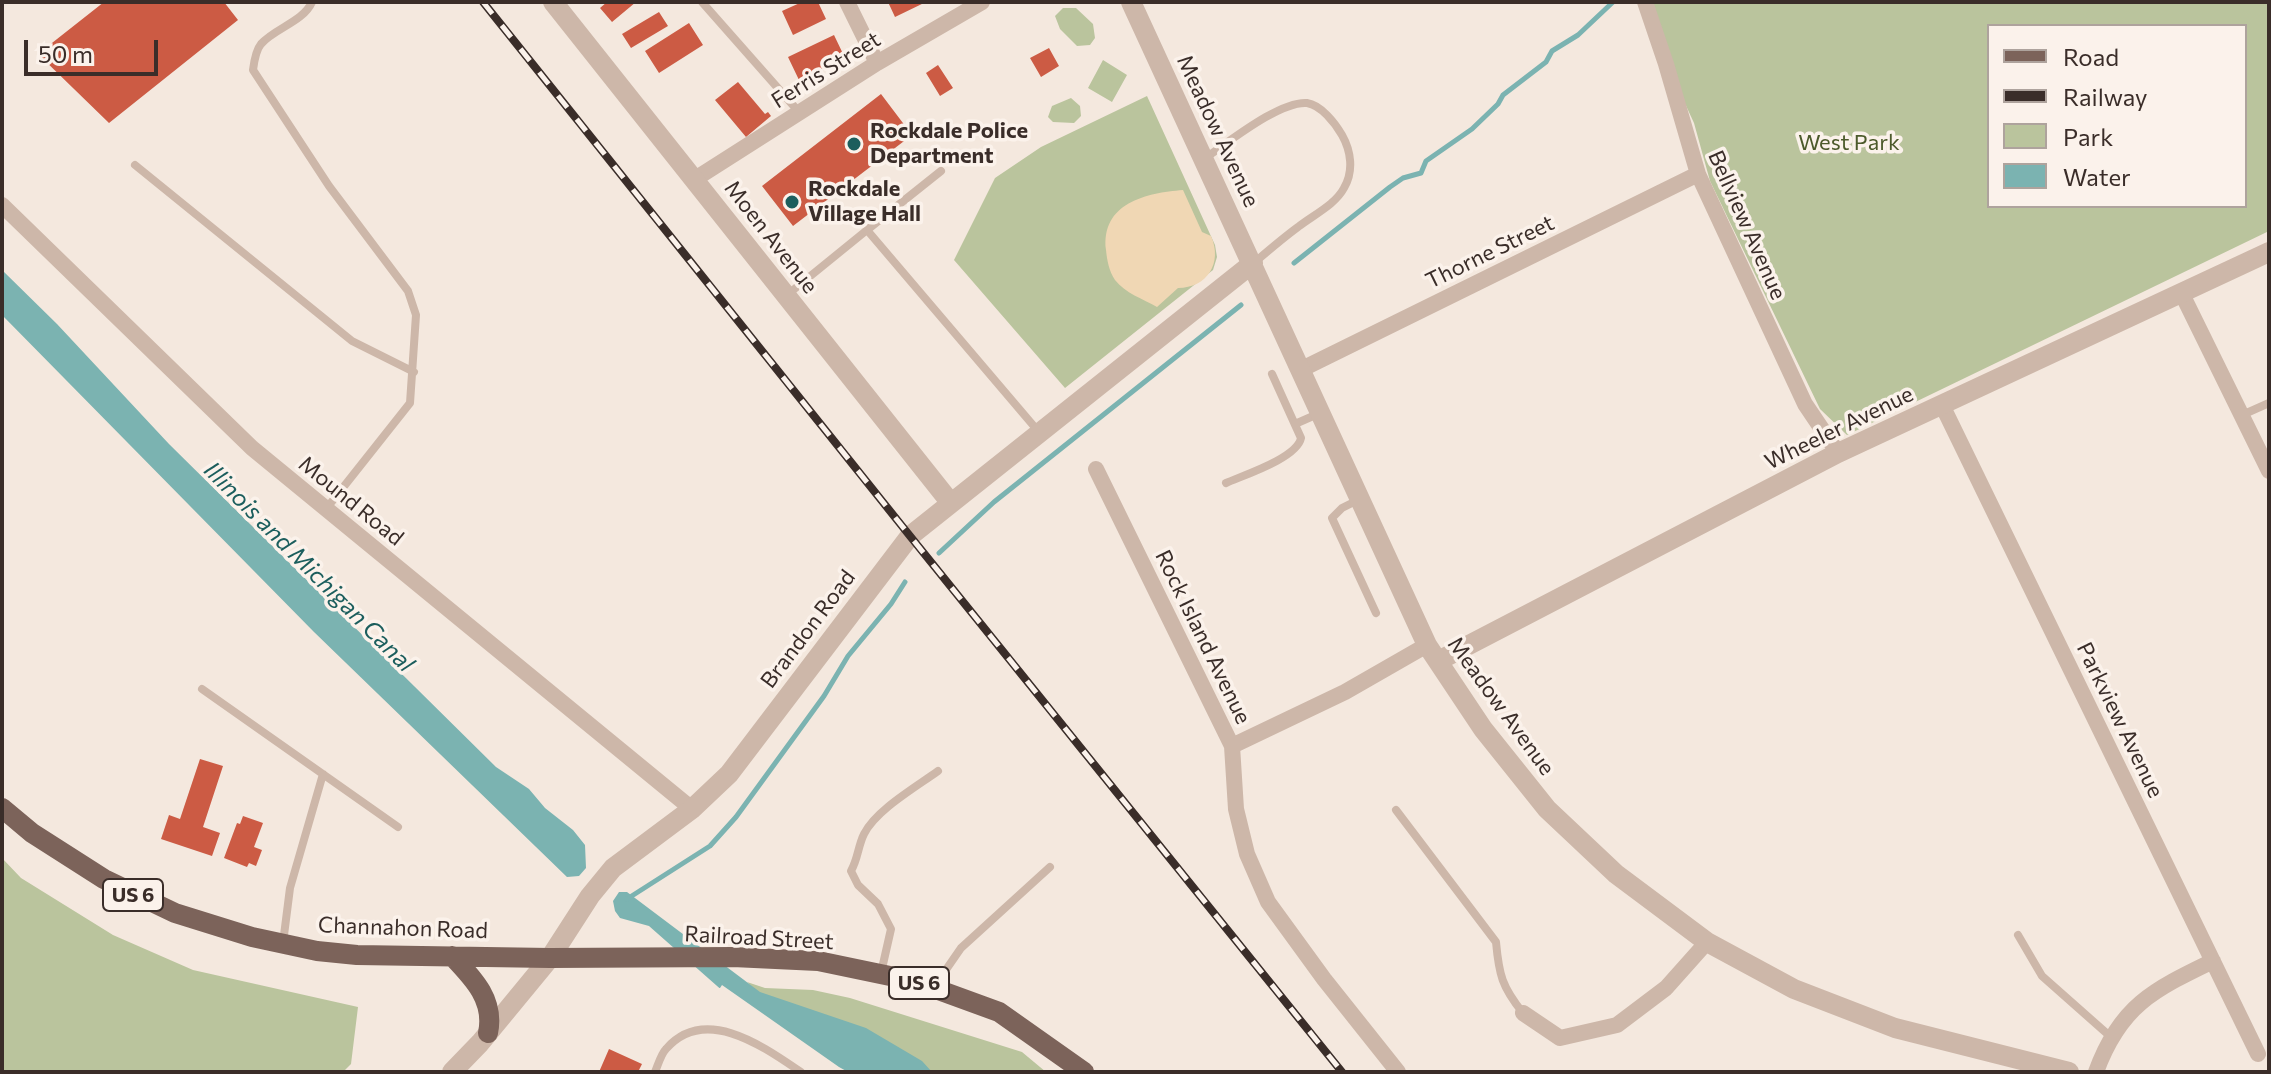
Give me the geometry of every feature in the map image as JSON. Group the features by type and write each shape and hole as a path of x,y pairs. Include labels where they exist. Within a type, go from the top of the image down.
{"main road":[{"name":"Channahon Road","path":"2,808 66,856 131,894 202,922 283,944 357,955 550,958"},
{"path":"452,956 480,986 487,1006 488,1033"},
{"name":"Railroad Street","path":"550,958 733,957 818,961 880,974 933,988 999,1012 1084,1072"}],"street":[{"name":"Moen Avenue","path":"553,2 950,502"},
{"path":"847,2 877,63"},
{"name":"Ferris Street","path":"695,179 877,63 982,2"},
{"name":"Meadow Avenue","path":"1131,2 1432,653 1483,729 1547,809 1616,874 1707,942 1794,989 1895,1028 2069,1072"},
{"name":"Bellview Avenue","path":"1645,2 1653,19 1698,174 1805,404 1838,453"},
{"name":"Thorne Street","path":"1302,369 1698,174"},
{"name":"Mound Road","path":"2,205 252,448 692,809"},
{"name":"Wheeler Avenue","path":"1232,746 1432,653 1838,453 2269,252"},
{"name":"Brandon Road","path":"452,1072 550,958 590,896 613,868 692,809 729,774 910,536 1253,263"},
{"path":"2181,292 2269,471"},
{"name":"Parkview Avenue","path":"1942,405 2258,1054"},
{"name":"Rock Island Avenue","path":"1096,469 1232,746 1236,809 1247,854 1268,902 1398,1072"},
{"path":"1523,1013 1560,1038 1617,1025 1666,988 1707,942"},
{"path":"2096,1072 2122,1020 2158,988 2213,961"}],"lane":[{"path":"312,2 304,13 259,46 253,70 329,186 408,291 416,315 410,403 326,509"},
{"path":"702,2 799,112"},
{"path":"1204,159 1266,118 1304,103 1317,106 1342,135 1350,154 1351,172 1344,190 1253,263"},
{"path":"135,165 352,341 414,372"},
{"path":"787,295 941,171"},
{"path":"867,230 1039,432"},
{"path":"1226,483 1290,454 1300,444 1301,438 1272,374"},
{"path":"2242,416 2269,403"},
{"path":"1295,424 1322,413"},
{"path":"1360,499 1342,508 1332,518 1376,613"},
{"path":"202,689 398,827"},
{"path":"880,974 891,929 878,904 858,885 851,871 858,859 864,834 887,808 938,771"},
{"path":"283,944 290,888 323,774"},
{"path":"1396,810 1496,942 1498,967 1506,992 1523,1013"},
{"path":"933,988 961,948 1050,867"},
{"path":"2018,935 2042,976 2112,1038"},
{"path":"655,1072 665,1050 690,1031 714,1029 733,1032 765,1048 801,1072"}],"green space":[{"name":"West Park","path":"1638,2 2269,2 2269,231 1847,435 1820,409 1710,181 1694,123"},
{"path":"1063,8 1076,8 1093,24 1095,38 1090,45 1077,46 1060,29 1055,16"},
{"path":"1103,60 1127,75 1112,102 1088,88"},
{"path":"1147,96 1215,245 1217,257 1213,270 1065,388 954,260 995,178 1041,147"},
{"path":"1071,98 1080,106 1081,116 1074,123 1053,122 1048,117 1052,106"},
{"path":"2,858 21,878 113,935 193,970 358,1007 351,1064 343,1072 2,1072"},
{"path":"747,982 765,988 813,990 850,998 1022,1052 1046,1072 843,1072"}],"sand":[{"path":"1183,190 1202,232 1211,236 1215,256 1204,279 1197,284 1178,288 1157,307 1129,292 1115,280 1108,262 1106,234 1118,211 1129,204 1155,194"}],"water":[{"path":"2,270 169,444 496,767 529,789 545,808 573,830 585,845 586,868 579,876 567,877 314,632 2,315"},
{"path":"619,892 627,892 760,992 866,1028 922,1061 932,1072 843,1072 725,993 649,926 620,918 613,901"}],"pier":[{"path":"722,985 848,1072 836,1072 714,988"}],"building":[{"path":"104,2 224,2 238,20 109,123 38,54"},
{"path":"607,2 636,2 612,22 600,8"},
{"path":"802,2 818,2 826,19 793,35 782,11"},
{"path":"888,2 926,2 895,17"},
{"path":"659,12 668,26 631,48 622,34"},
{"path":"689,23 703,45 659,73 645,51"},
{"path":"834,35 845,58 799,80 788,57"},
{"path":"1049,48 1059,66 1041,77 1030,58"},
{"path":"938,65 953,88 940,96 926,73"},
{"path":"738,82 765,114 768,112 771,116 746,137 715,100"},
{"path":"881,94 912,135 793,226 762,186"},
{"path":"200,759 223,766 203,827 220,833 212,856 161,839 169,815 180,819"},
{"path":"243,816 263,823 254,847 262,850 256,866 249,863 247,867 224,858 237,823 240,824"},
{"path":"609,1049 642,1064 638,1072 599,1072"}],"waterway":[{"path":"1294,263 1390,187 1403,178 1421,173 1426,161 1472,129 1503,95 1546,62 1552,51 1578,35 1613,2"},
{"path":"939,553 994,502 1241,305"},
{"path":"627,899 710,846 736,817 824,696 848,656 905,582"}],"railway":[{"path":"483,2 1342,1072"}],"place":[{"name":"Rockdale Police Department","path":"854,144"},
{"name":"Rockdale Village Hall","path":"792,202"}],"water label":[{"name":"Illinois and Michigan Canal","path":"309,567"}]}
